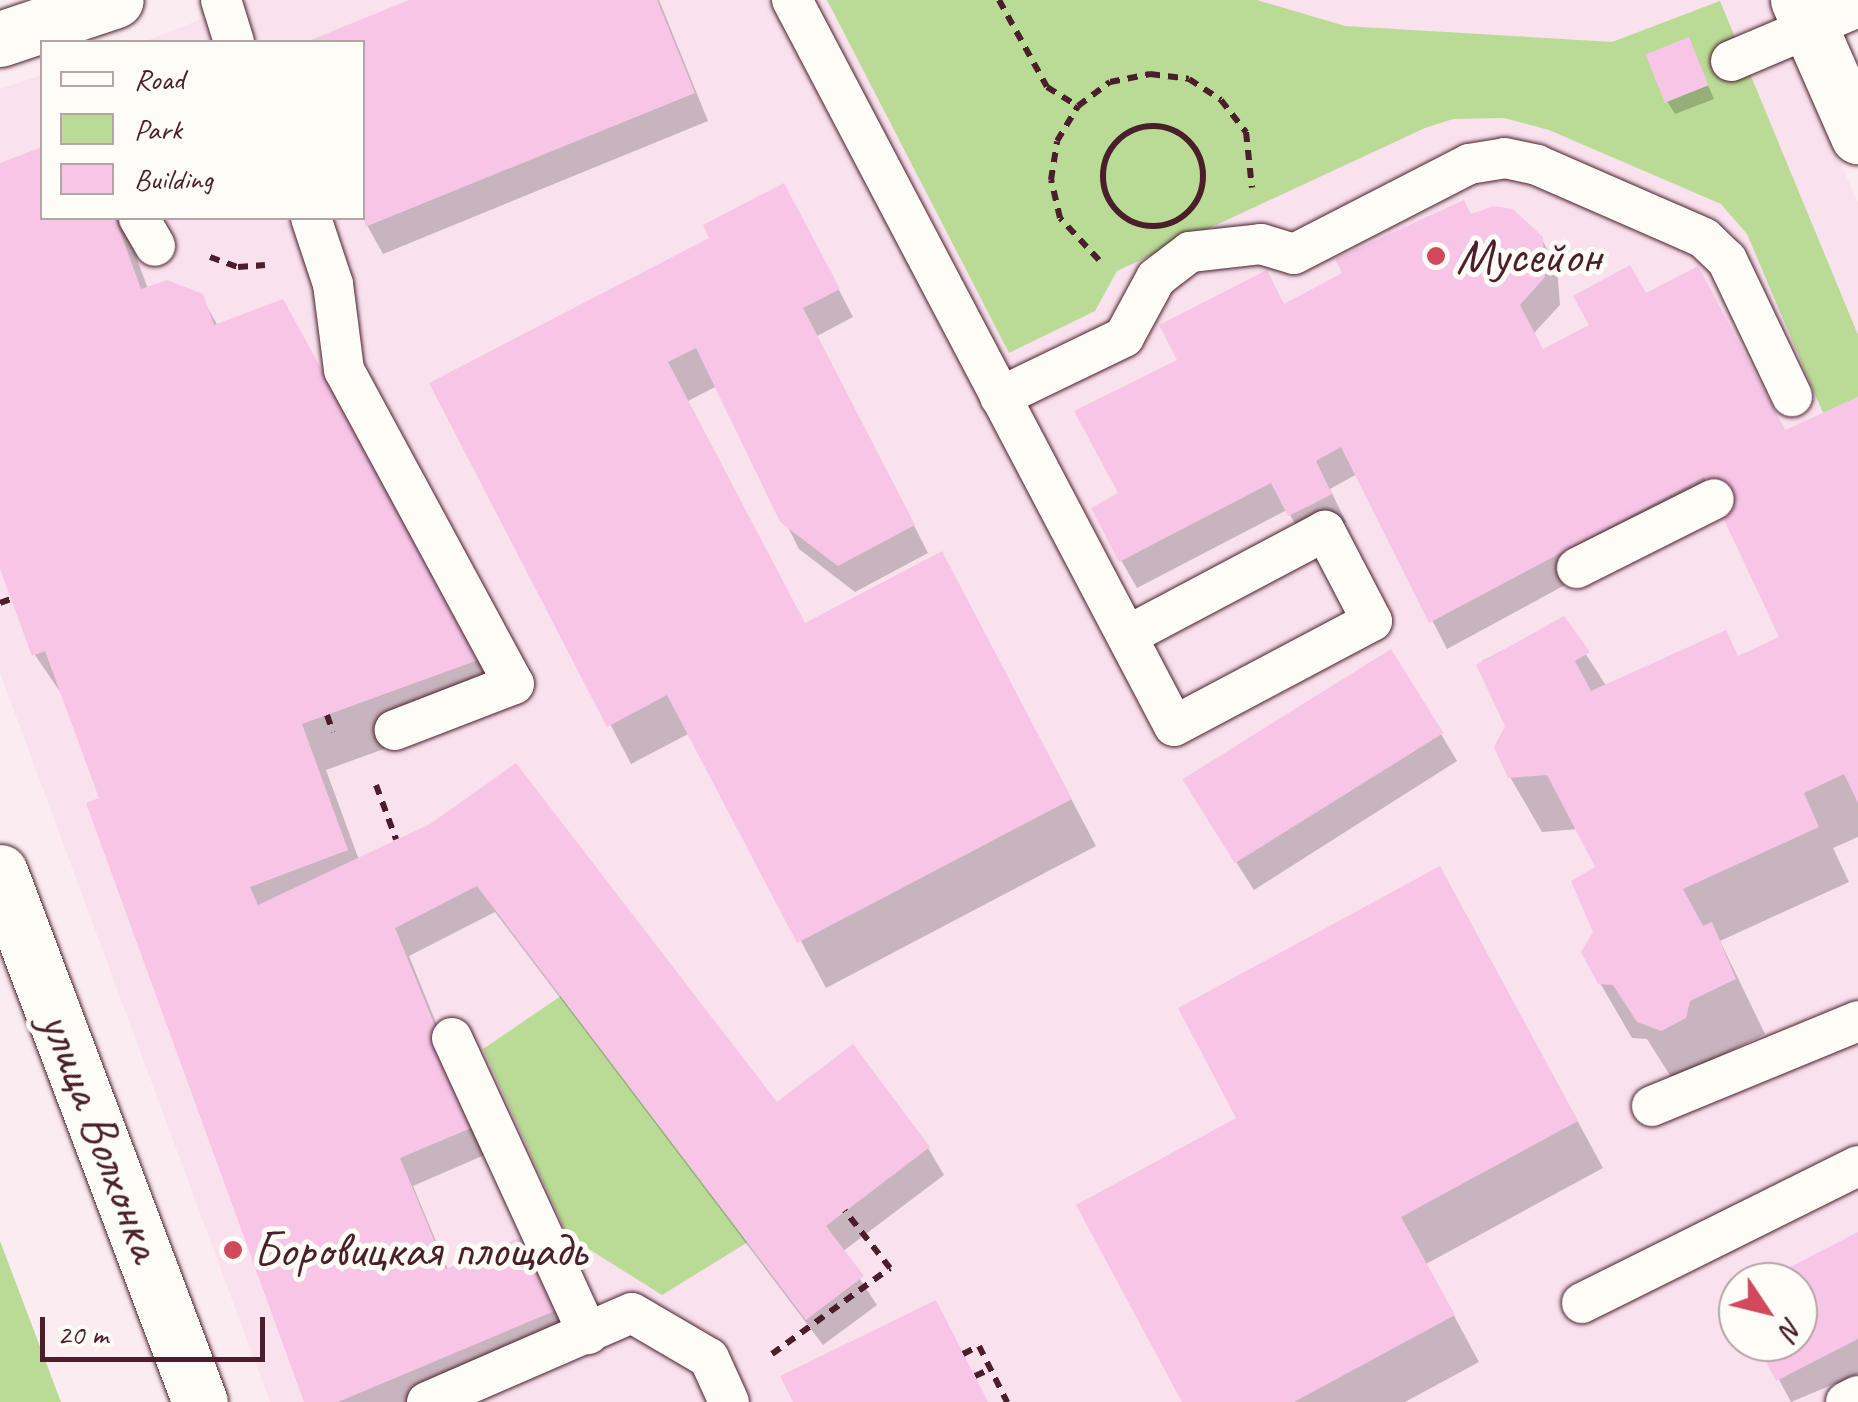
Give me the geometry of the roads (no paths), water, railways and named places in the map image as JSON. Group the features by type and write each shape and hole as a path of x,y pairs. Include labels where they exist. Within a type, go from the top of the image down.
{"main road":[{"path":"0,39 116,0"},
{"path":"1822,12 1858,136"},
{"name":"улица Волхонка","path":"0,872 200,1402"}],"lane":[{"path":"221,0 233,40"},
{"path":"792,0 1000,397 1126,636 1174,726 1372,622 1324,531 1126,636"},
{"path":"1731,61 1822,12"},
{"path":"1000,397 1124,337 1156,278 1190,252 1230,244 1294,254 1469,164 1505,158 1536,165 1704,238 1728,260 1792,396"},
{"path":"312,220 333,284 344,370 514,684 395,730"},
{"path":"1577,568 1714,499"},
{"path":"1652,1106 1858,1021"},
{"path":"452,1038 588,1334"},
{"path":"1582,1303 1858,1166"},
{"path":"427,1402 632,1313 709,1358 729,1402"},
{"path":"1846,1402 1858,1396"}],"place":[{"name":"Мусейон","path":"1436,256"},
{"name":"Боровицкая площадь","path":"233,1250"}]}
